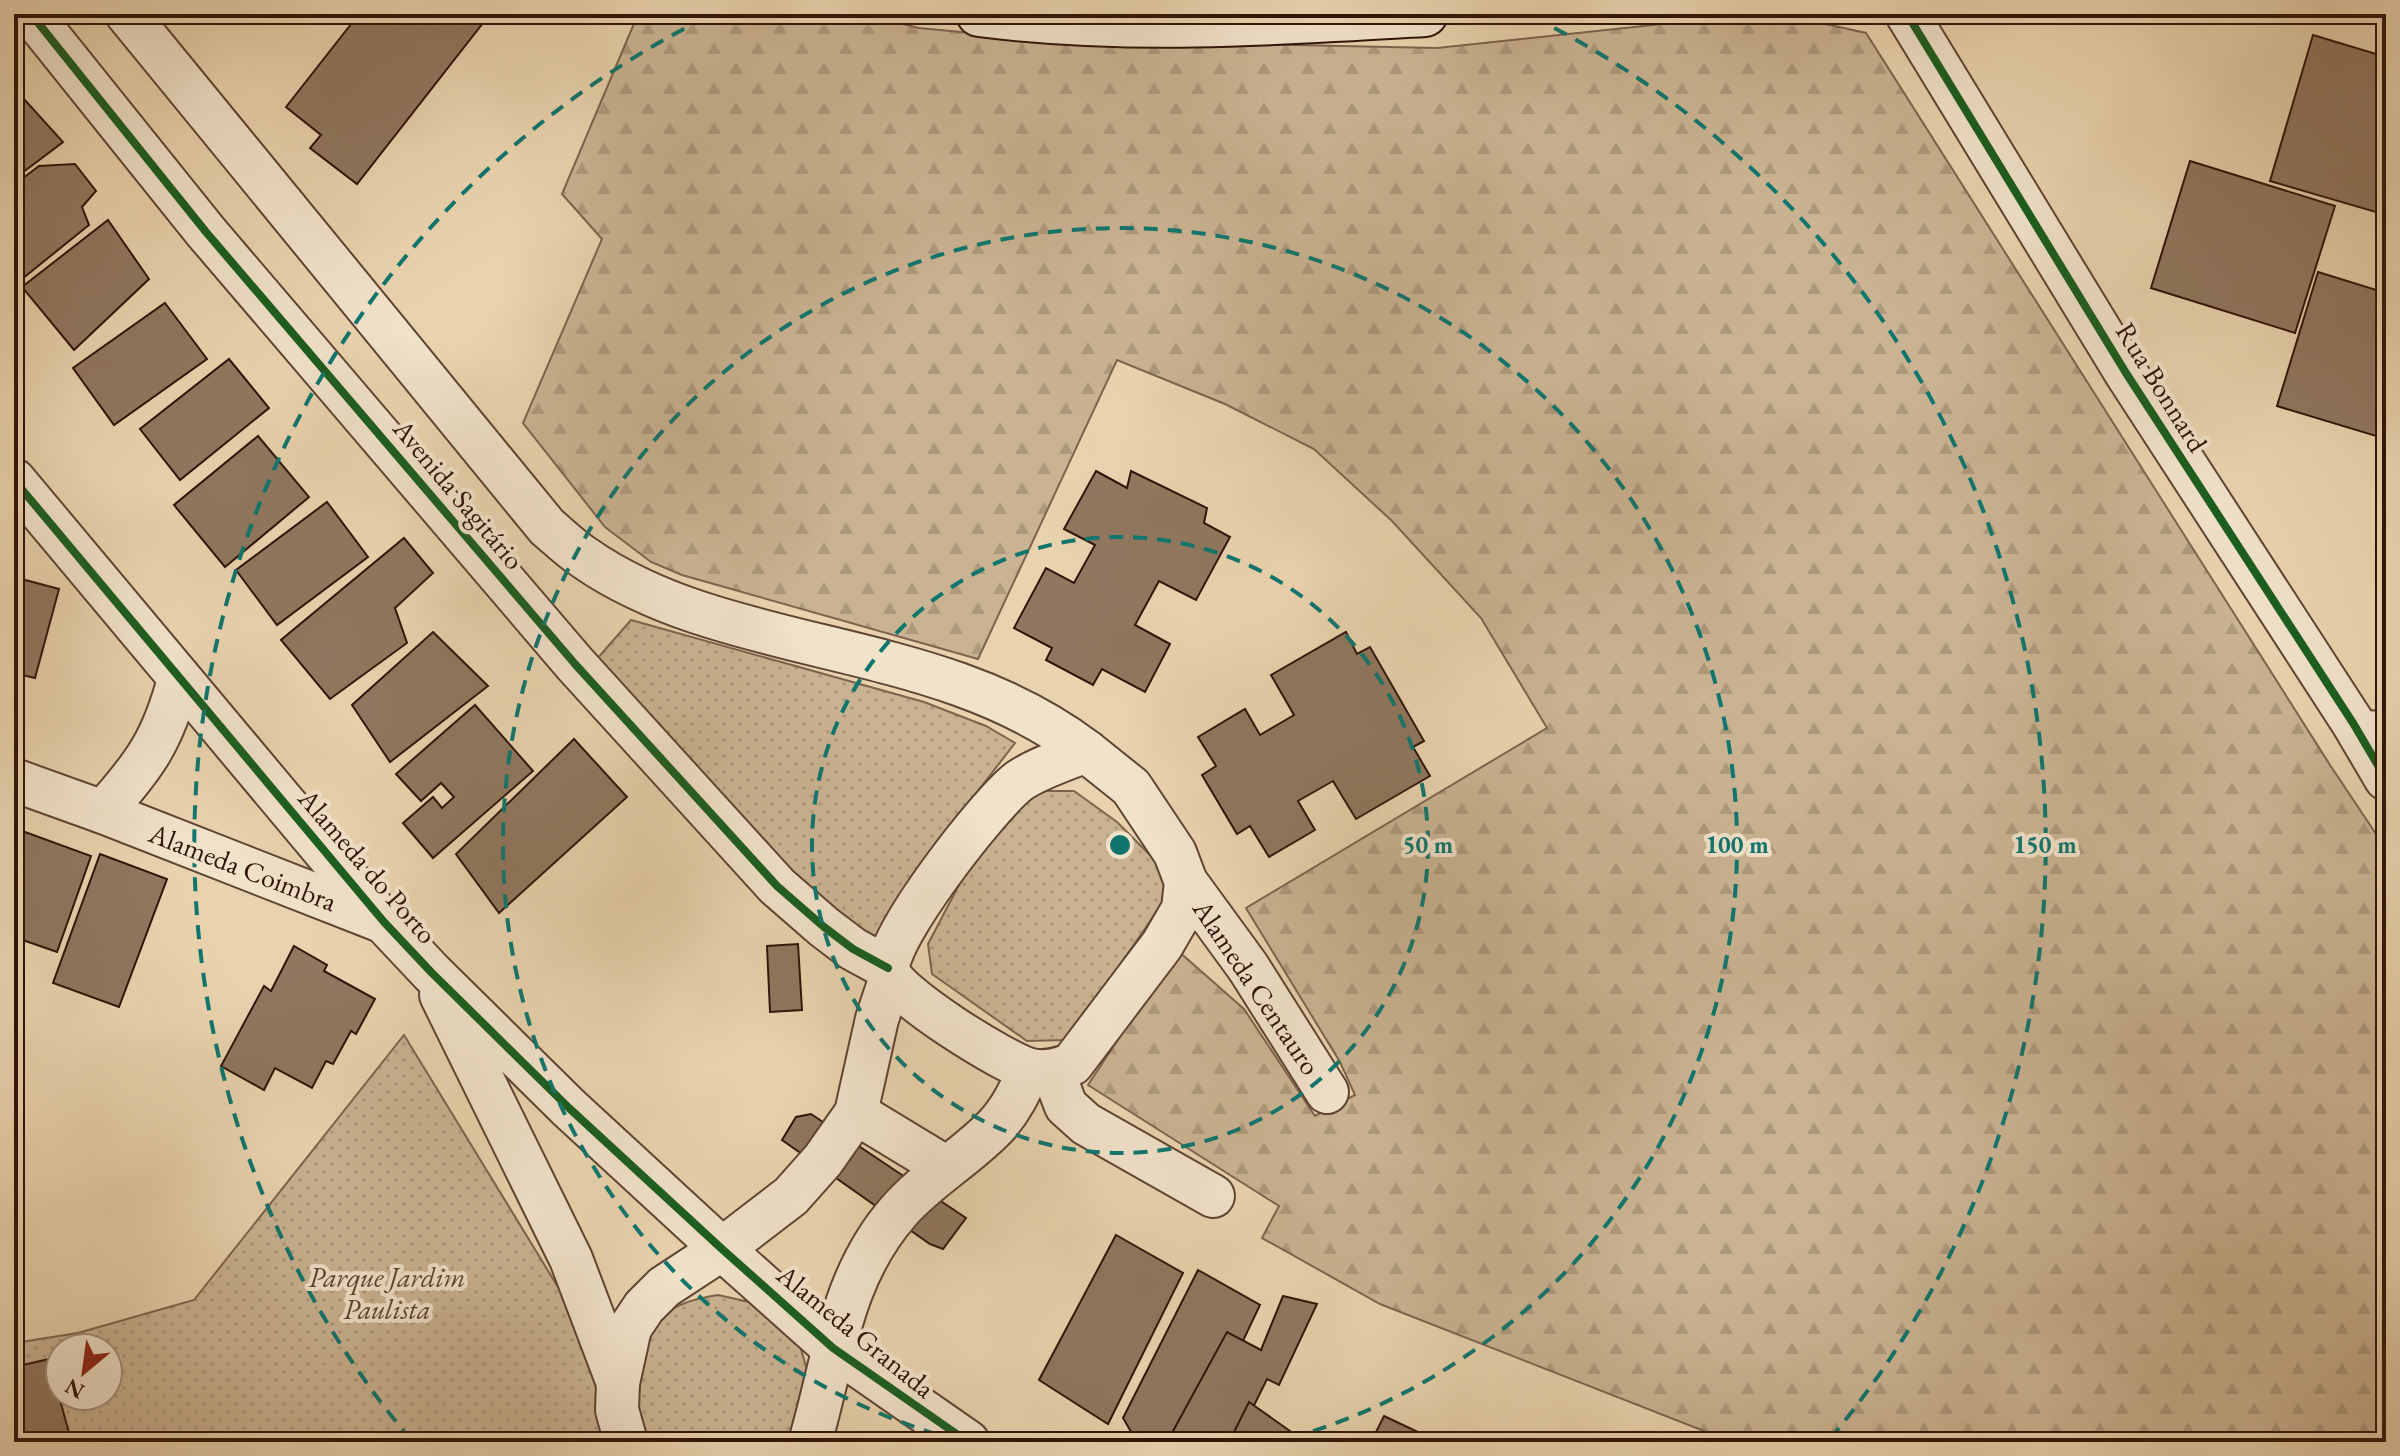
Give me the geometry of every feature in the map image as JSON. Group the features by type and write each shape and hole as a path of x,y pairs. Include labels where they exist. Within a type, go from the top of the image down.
{"main road":[{"path":"979,14 1150,27 1425,14"}],"street":[{"name":"Avenida Sagitário","path":"31,14 206,232 575,664 777,886 833,935 889,974 932,1014 997,1055 1041,1071"},
{"name":"Avenida Sagitário","path":"127,14 547,527 586,559 636,586 693,611 940,677 1009,703 1063,733 1131,787 1175,853 1186,882"},
{"name":"Rua Bonnard","path":"1907,14 2126,373 2369,723 2386,779"},
{"name":"Alameda do Porto","path":"14,480 384,922 569,1108 722,1249"},
{"path":"103,812 152,752 168,720 179,679"},
{"path":"626,1442 617,1410 618,1383 630,1328 644,1307 664,1287 722,1249 791,1196 823,1160 856,1113 893,950 930,886 995,802 1021,780 1086,751"},
{"name":"Alameda Coimbra","path":"14,780 384,922"},
{"path":"810,1442 846,1301 870,1252 898,1212 945,1167 995,1127 1041,1071 1072,1064 1162,945 1183,909 1186,882"},
{"name":"Alameda Centauro","path":"1186,882 1248,967 1327,1092"},
{"name":"Alameda do Porto","path":"431,972 452,1021 571,1259 618,1383"},
{"path":"1041,1071 1066,1106 1086,1124 1213,1196"},
{"path":"856,1113 945,1167"},
{"name":"Alameda Granada","path":"722,1249 833,1348 968,1442"}],"green space":[{"path":"638,14 862,14 919,28 1043,40 1437,48 1709,19 1803,19 1866,33 2386,849 2386,1442 1732,1442 1380,1304 1262,1238 1279,1206 1088,1085 1177,950 1244,1009 1315,1116 1355,1095 1340,1062 1246,908 1547,728 1481,618 1392,521 1314,449 1225,404 1117,360 978,659 682,575 651,562 605,527 523,423 602,239 562,194"},
{"path":"631,620 924,702 986,726 1015,743 929,860 878,952 818,912 596,660"},
{"path":"1040,791 1074,791 1117,822 1167,872 1166,896 1067,1040 1027,1041 932,974 928,944 960,883 996,828"},
{"name":"Parque Jardim Paulista","path":"404,1035 605,1364 613,1442 14,1442 14,1343 44,1338 44,1412 124,1412 124,1332 82,1332 194,1300"},
{"path":"718,1295 758,1304 800,1346 809,1376 796,1434 788,1442 649,1442 646,1439 629,1372 653,1328 670,1310"}],"building":[{"path":"359,14 490,14 357,184 310,148 321,135 286,107"},
{"path":"2313,35 2386,57 2386,215 2270,181"},
{"path":"14,88 63,142 14,179"},
{"path":"2190,161 2335,206 2295,333 2151,288"},
{"path":"75,164 96,191 82,207 89,225 17,283 14,281 14,185 39,166"},
{"path":"108,220 149,279 74,350 22,287"},
{"path":"2318,272 2386,293 2386,439 2277,406"},
{"path":"165,303 207,359 114,425 73,368"},
{"path":"229,359 269,408 180,480 140,429"},
{"path":"258,436 309,497 225,567 174,505"},
{"path":"1096,471 1127,488 1131,471 1207,508 1204,523 1230,537 1196,600 1159,581 1135,625 1170,644 1145,692 1102,669 1093,685 1046,660 1052,648 1014,628 1046,568 1074,583 1095,545 1064,529"},
{"path":"327,502 368,557 277,625 236,570"},
{"path":"404,538 433,573 395,608 407,643 330,699 281,640"},
{"path":"14,577 59,589 35,678 14,673"},
{"path":"433,632 488,686 390,762 352,705"},
{"path":"1346,632 1357,654 1370,647 1424,741 1413,747 1430,776 1356,819 1333,781 1298,801 1315,830 1269,857 1250,826 1237,834 1202,775 1216,766 1198,737 1245,709 1260,735 1294,715 1271,675"},
{"path":"475,705 533,771 433,858 403,823 433,797 442,808 454,797 441,783 421,801 396,774"},
{"path":"574,739 627,797 499,913 456,854"},
{"path":"14,828 91,856 57,952 14,937"},
{"path":"100,854 167,879 119,1007 53,983"},
{"path":"798,944 802,1010 770,1012 767,946"},
{"path":"294,946 327,965 324,971 375,999 356,1034 351,1031 333,1064 326,1061 312,1088 275,1068 264,1090 221,1066 264,986 271,991"},
{"path":"811,1114 966,1218 943,1249 930,1244 782,1140 796,1117"},
{"path":"1116,1235 1183,1273 1108,1424 1039,1380"},
{"path":"1198,1270 1260,1305 1195,1442 1137,1442 1123,1418"},
{"path":"1283,1296 1317,1304 1279,1385 1267,1379 1236,1442 1167,1442 1227,1332 1261,1350"},
{"path":"44,1360 44,1412 63,1412 69,1433 14,1442 14,1367"},
{"path":"1249,1402 1290,1431 1285,1442 1229,1442"},
{"path":"1384,1416 1439,1442 1371,1442"}],"cycle path":[{"path":"31,14 206,232 575,664 777,886 853,949 888,968"},
{"path":"1907,14 2126,373 2353,723 2386,779"},
{"path":"14,480 384,922 431,972 569,1108 833,1348 968,1442"}]}
